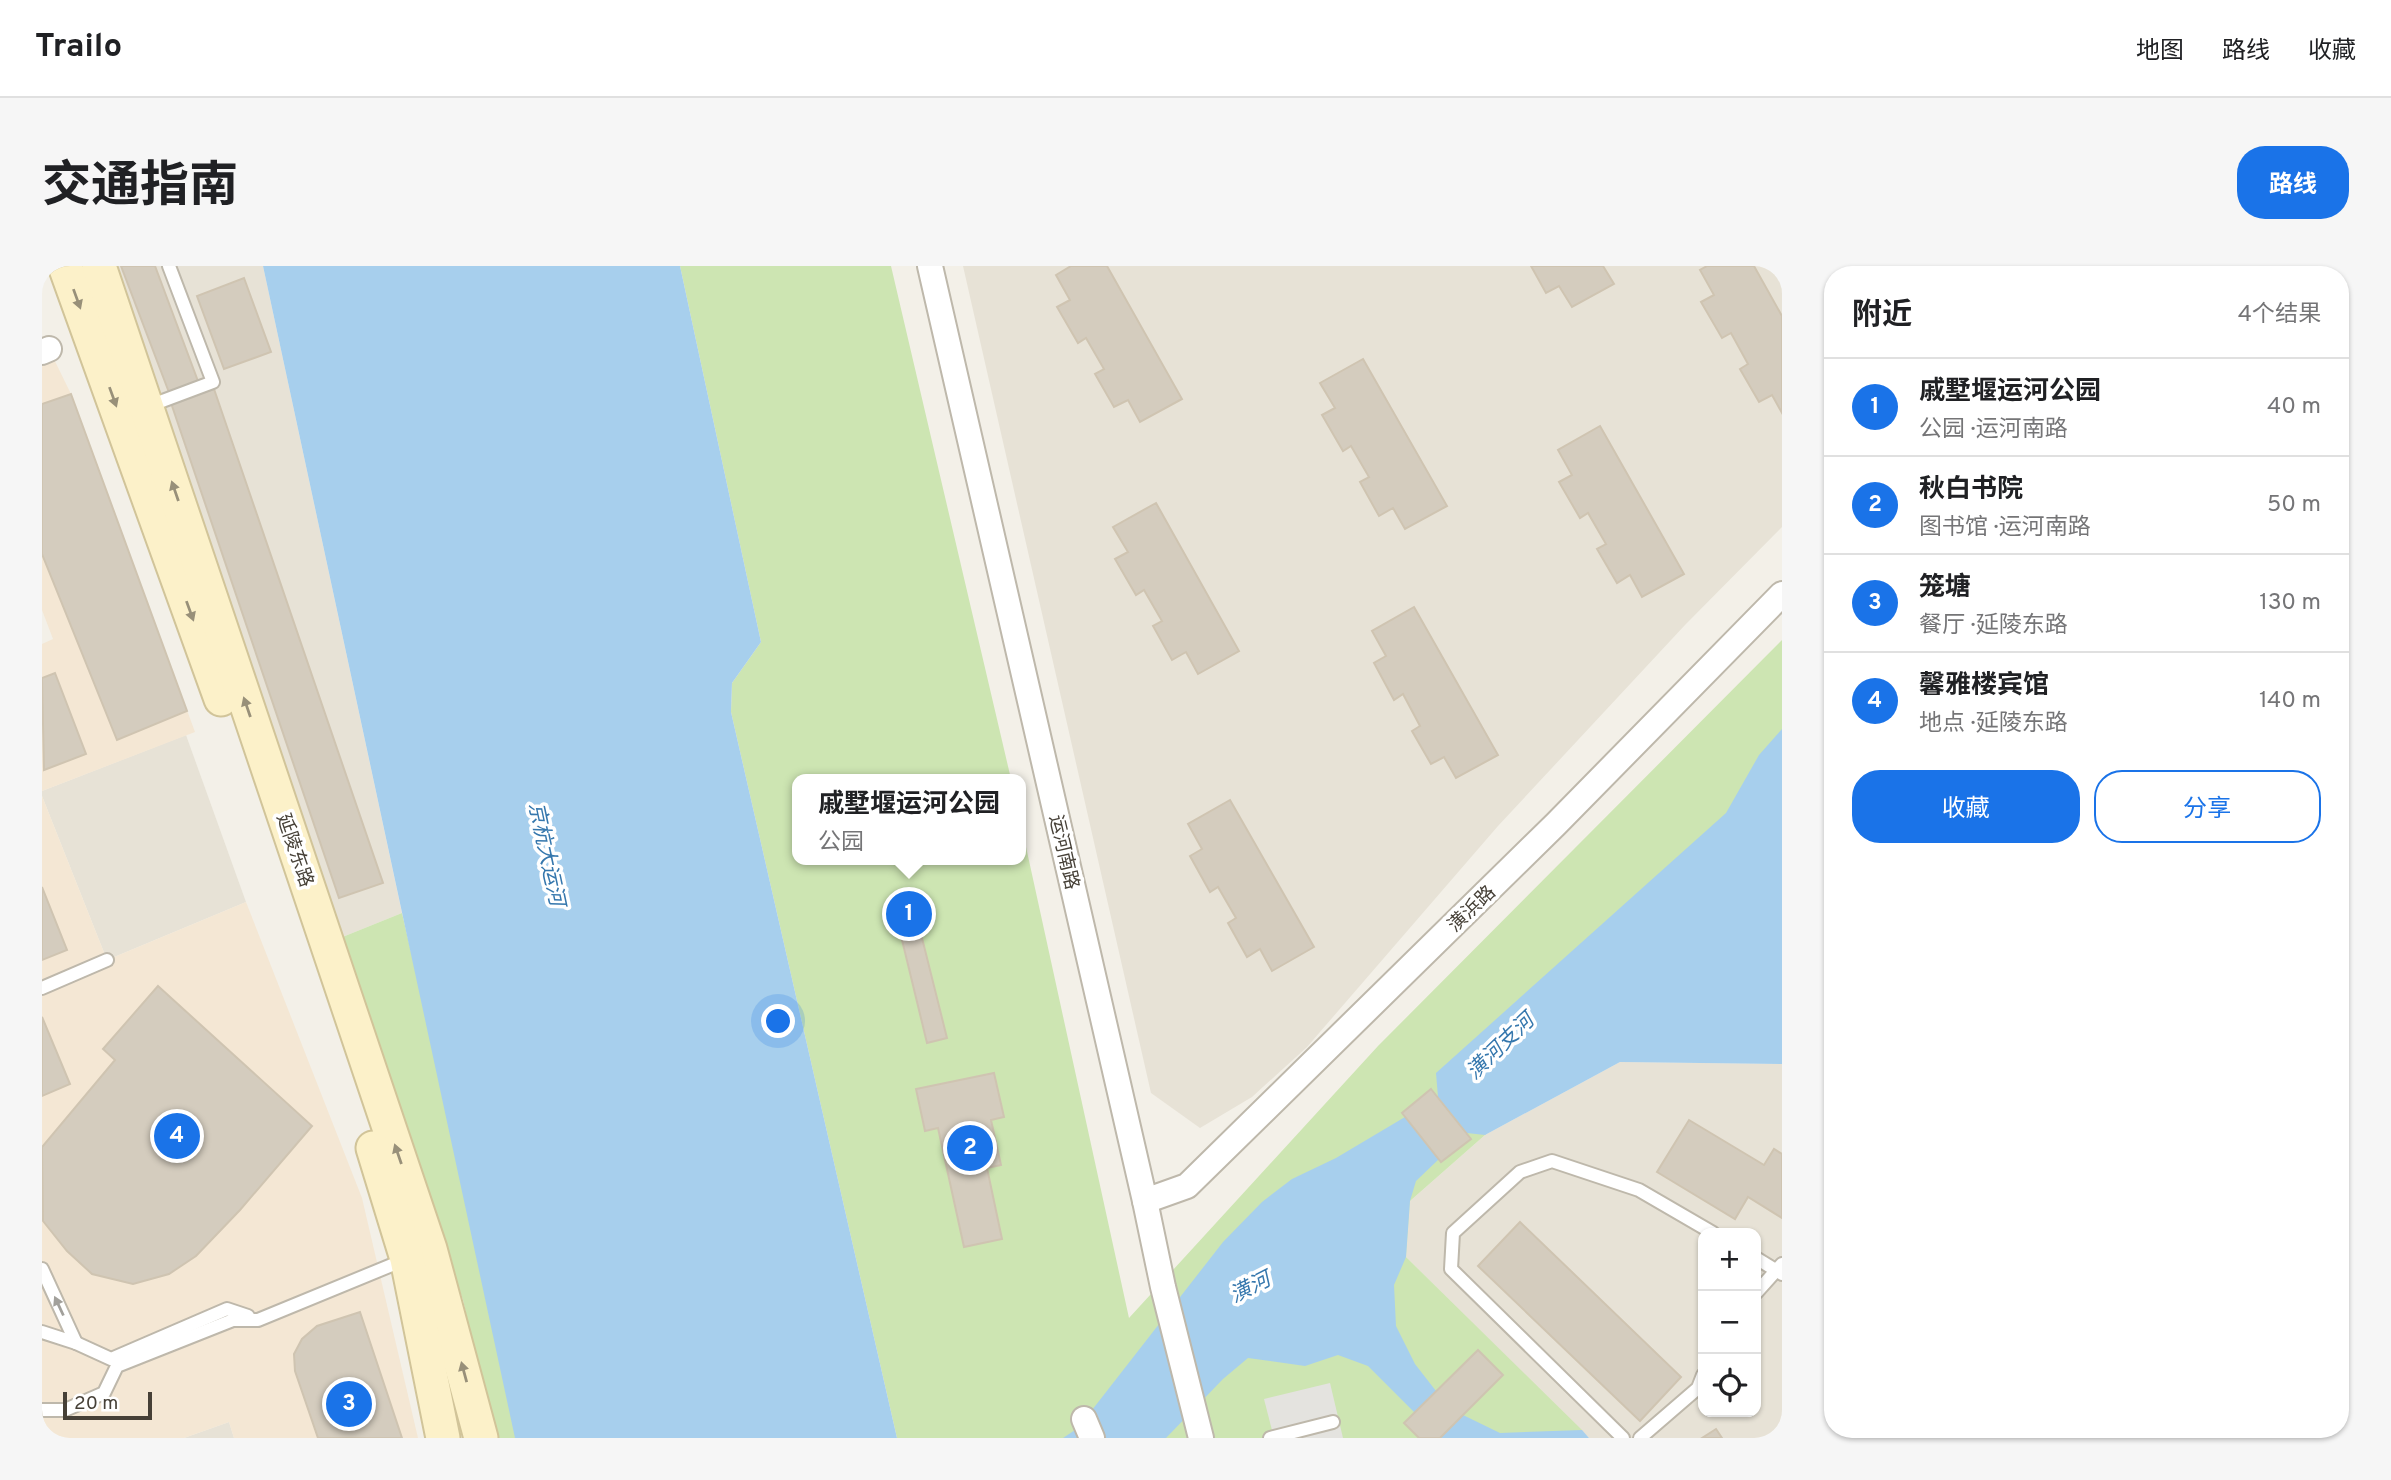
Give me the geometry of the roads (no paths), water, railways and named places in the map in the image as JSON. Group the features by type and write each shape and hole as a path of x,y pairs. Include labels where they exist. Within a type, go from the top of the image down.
{"main road":[{"name":"延陵东路","path":"65,266 419,1254 443,1438"},
{"name":"延陵东路","path":"99,266 481,1438"}],"street":[{"name":"运河南路","path":"930,266 1163,1287 1200,1434"},
{"name":"潢浜路","path":"1145,1201 1187,1186 1556,824 1782,594"}],"lane":[{"path":"146,407 213,382 169,266"},
{"path":"42,988 107,960"},
{"path":"1623,1438 1451,1269 1453,1233 1520,1172 1552,1161 1639,1190 1704,1228"},
{"path":"42,1410 65,1410 104,1393 117,1366 233,1320 258,1320 419,1254"},
{"path":"1758,1291 1780,1269 1761,1260"},
{"path":"42,1269 76,1343"},
{"path":"42,1332 76,1343 111,1359 228,1309 258,1320"},
{"path":"1640,1438 1698,1388"},
{"path":"1270,1438 1333,1422"}],"water":[{"name":"京杭大运河","path":"263,266 680,266 761,642 732,683 731,712 897,1438 515,1438"},
{"name":"潢河支河","path":"1782,729 1782,1064 1620,1062 1485,1135 1467,1133 1438,1097 1436,1073 1726,813 1759,755"},
{"name":"潢河","path":"1405,1117 1439,1159 1416,1181 1410,1201 1406,1257 1394,1285 1396,1326 1415,1364 1436,1391 1415,1413 1368,1366 1338,1355 1305,1366 1248,1358 1223,1379 1166,1438 1063,1438 1078,1428 1223,1242 1262,1202 1292,1179 1336,1158"},
{"path":"1463,1415 1500,1433 1582,1430 1589,1438 1440,1438"}],"place":[{"name":"戚墅堰运河公园","path":"909,914"},
{"name":"馨雅楼宾馆","path":"177,1136"},
{"name":"秋白书院","path":"970,1148"},
{"name":"笼塘","path":"349,1404"}]}
